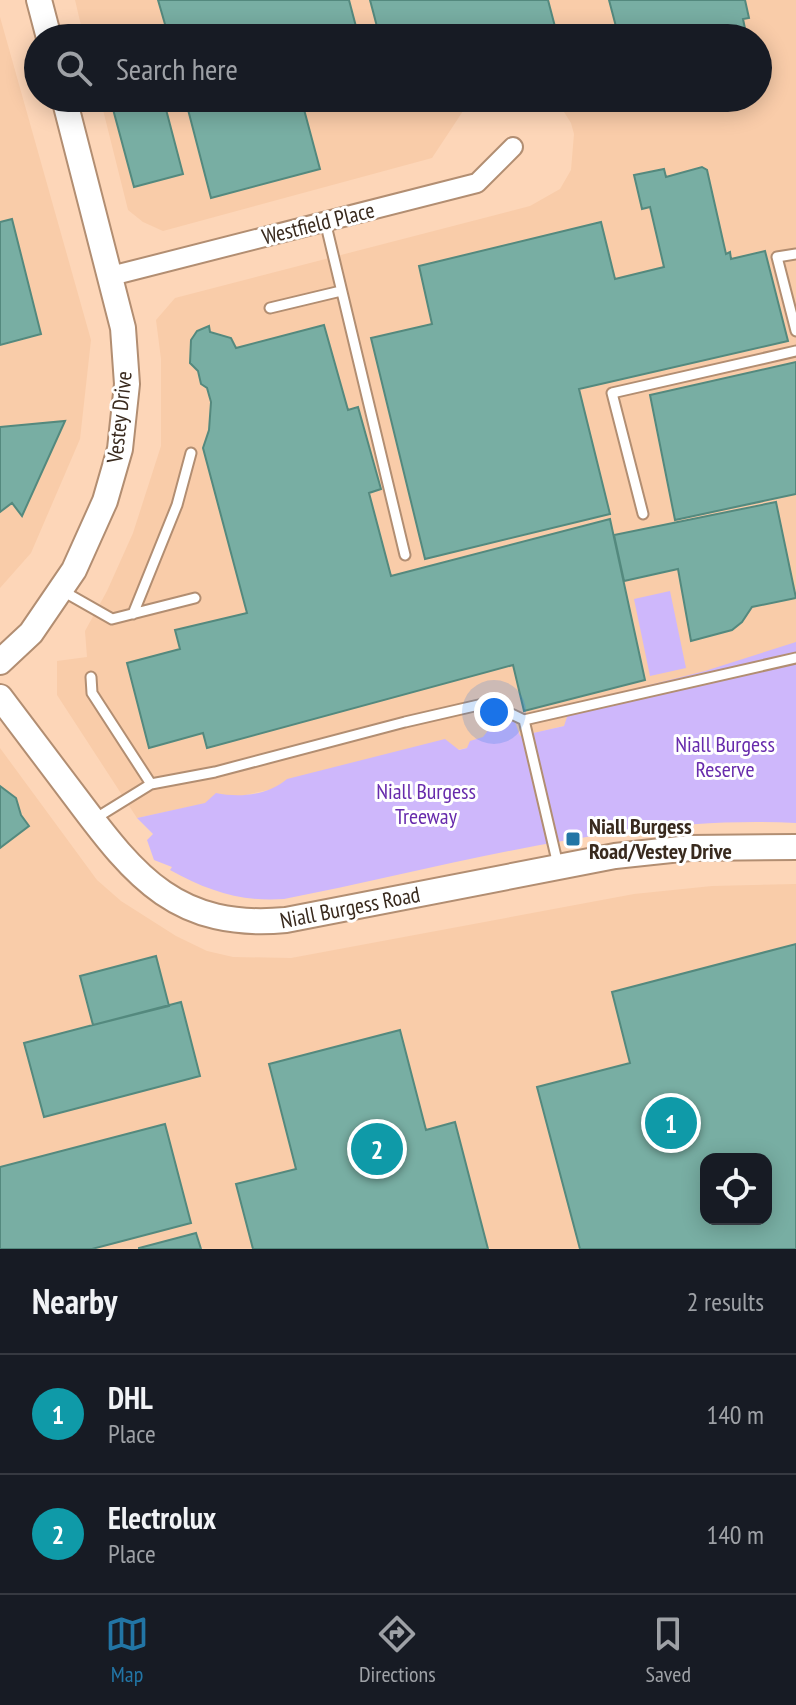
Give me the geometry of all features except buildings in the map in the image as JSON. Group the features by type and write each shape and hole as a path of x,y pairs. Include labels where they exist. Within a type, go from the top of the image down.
{"street":[{"path":"39,0 45,24"},
{"name":"Vestey Drive","path":"0,662 31,633 74,570 105,501 120,449 127,384 123,328 68,112"},
{"name":"Westfield Place","path":"111,276 477,183 513,147"},
{"name":"Niall Burgess Road","path":"0,697 137,874 193,909 243,921 271,922 307,917 615,856 690,848 796,847"}],"lane":[{"path":"325,221 405,555"},
{"path":"796,254 777,257 796,331"},
{"path":"270,308 341,291"},
{"path":"643,514 612,393 796,351"},
{"path":"133,614 164,541 191,453"},
{"path":"60,590 112,619 195,598"},
{"path":"93,820 151,784 215,772 483,704 524,720 796,658"},
{"path":"91,677 92,693 151,784"},
{"path":"524,720 558,865"}],"shaded area":[{"path":"75,0 796,0 796,671 499,741 137,818 57,695 57,661 87,657 85,631 133,533 161,446 161,359 156,320 175,298 530,206 560,189 571,170 574,134 564,112 772,112 772,24 81,24"},
{"path":"0,17 24,102 24,112 27,112 91,340 80,439 31,553 0,588"},
{"path":"104,112 462,112 432,158 163,231 143,222 128,210"},
{"path":"0,748 97,880 121,901 176,936 207,951 233,957 291,958 634,894 712,886 796,884 796,1249 0,1249"}],"green space":[{"path":"670,591 686,668 650,676 634,599"},
{"name":"Niall Burgess Reserve","path":"796,642 796,823 731,822 603,834 284,899 253,899 225,894 198,884 170,870 172,867 154,860 147,840 153,834 137,818 205,803 216,793 244,795 263,792 287,779 445,739 459,750 467,748 470,741 483,737 497,719 515,722 520,736 564,726 571,705 705,671"}],"place":[{"name":"Niall Burgess Road/Vestey Drive","path":"573,839"},
{"name":"DHL","path":"671,1123"},
{"name":"Electrolux","path":"377,1149"}],"park label":[{"name":"Niall Burgess Treeway","path":"426,804"}]}
